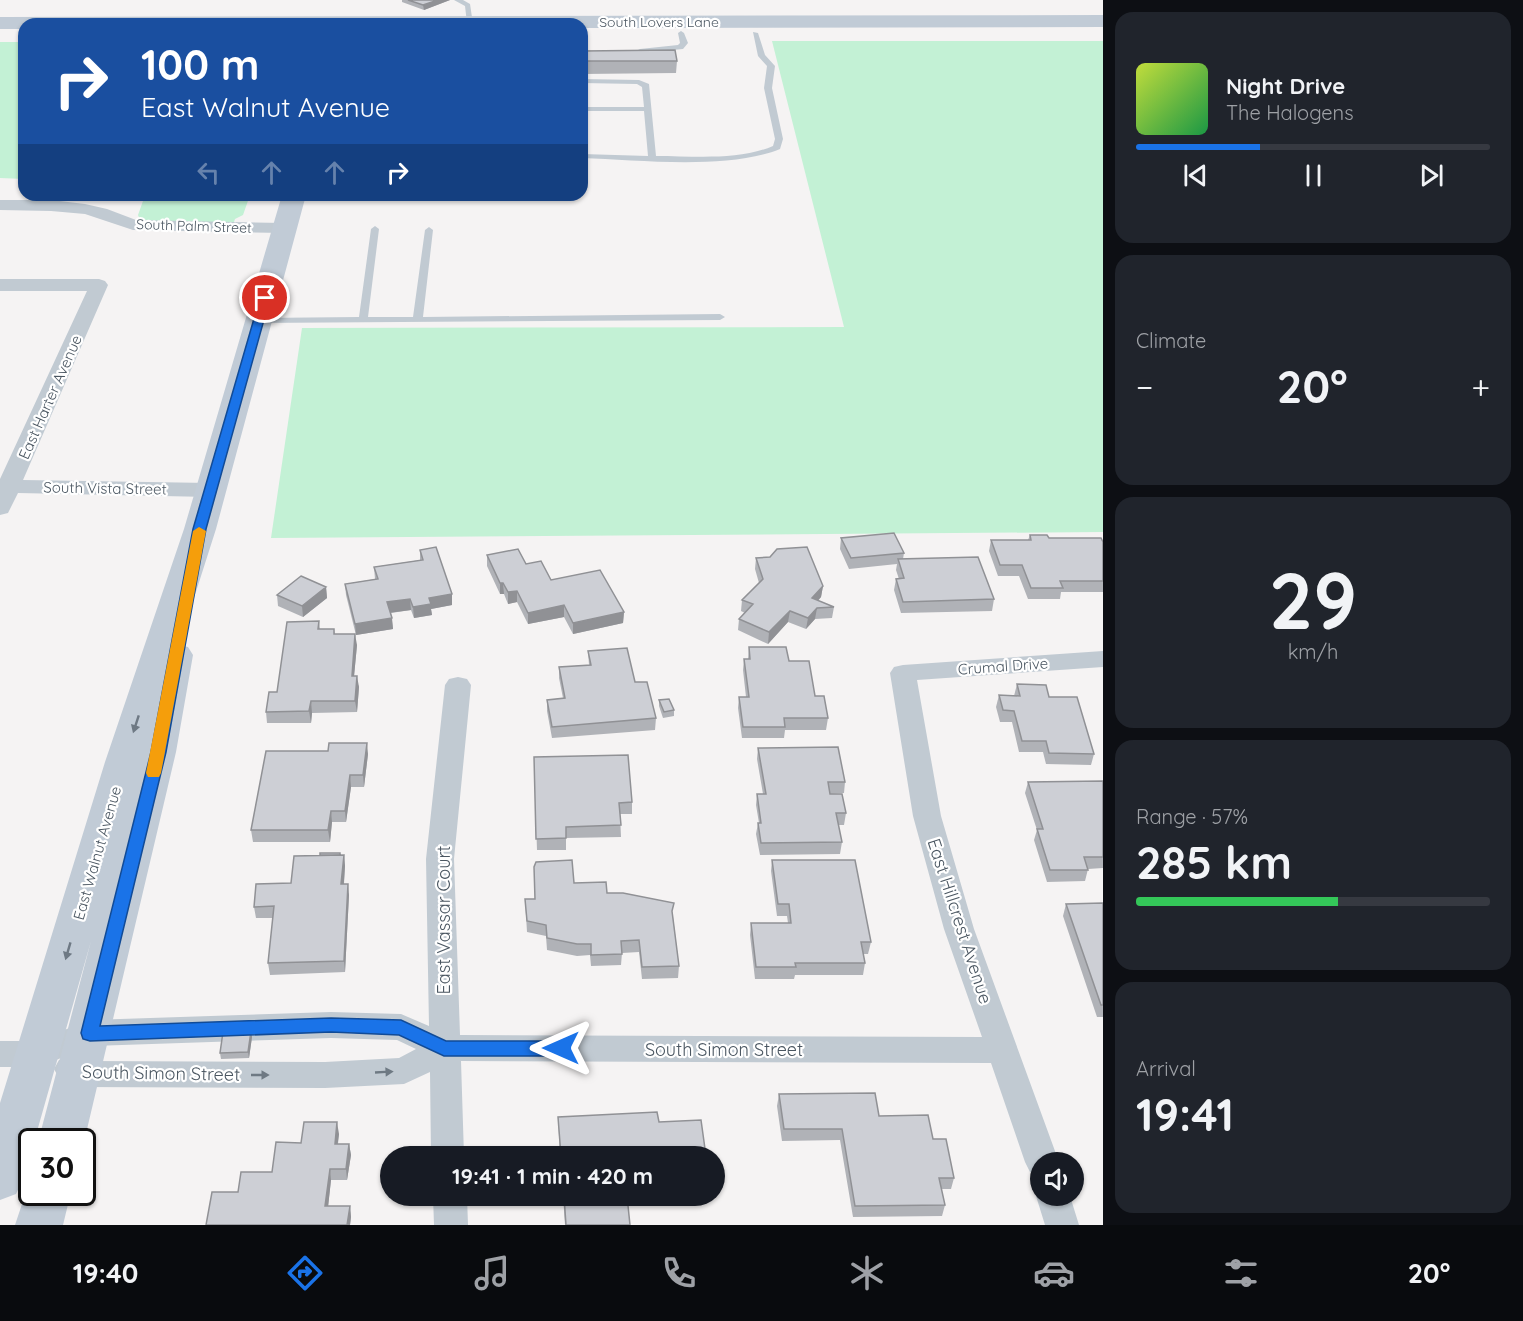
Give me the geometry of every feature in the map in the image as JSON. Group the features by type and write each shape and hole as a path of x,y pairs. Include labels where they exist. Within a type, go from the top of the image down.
{"main road":[{"name":"South Lovers Lane","path":"588,23 1103,21"},
{"name":"South Lovers Lane","path":"0,23 18,23"},
{"name":"South Lovers Lane","path":"588,33 1103,32"},
{"path":"0,33 18,33"},
{"name":"East Walnut Avenue","path":"65,1128 158,752 200,529 292,201"},
{"name":"East Walnut Avenue","path":"0,1179 123,762 200,529"},
{"path":"39,1225 44,1206"}],"street":[{"name":"South Palm Street","path":"0,205 64,205 113,215 133,225 284,228"},
{"name":"East Harter Avenue","path":"0,285 99,285 5,486 0,508"},
{"name":"South Vista Street","path":"5,486 210,490"},
{"name":"Crumal Drive","path":"903,673 1103,659"},
{"name":"East Hillcrest Avenue","path":"903,673 927,816 959,929 1039,1152"},
{"name":"East Vassar Court","path":"448,1146 440,859 458,684"},
{"name":"South Simon Street","path":"38,1054 90,1033 331,1025 401,1027 444,1048 1004,1050"},
{"name":"South Simon Street","path":"38,1054 79,1074 325,1075 404,1071 444,1048"},
{"path":"0,1054 38,1054"},
{"path":"450,1206 451,1225"},
{"path":"1056,1206 1062,1225"}],"lane":[{"path":"457,0 468,5 469,18"},
{"path":"627,51 675,49 684,43 681,33"},
{"path":"588,156 753,155 770,152 777,147 779,138 767,82 771,66 762,56 755,33"},
{"path":"588,81 643,83 646,86 652,157"},
{"path":"588,109 648,109"},
{"path":"363,319 375,229"},
{"path":"418,318 429,230"},
{"path":"259,321 720,317"}],"green space":[{"path":"772,41 1103,41 1103,532 271,538 302,328 844,327"},
{"path":"0,42 18,42 18,179 0,178"},
{"path":"143,201 248,201 243,215 234,222 148,222 140,220 138,215"}],"building":[{"path":"408,0 438,0 423,5"},
{"path":"675,50 677,61 588,61 588,51"},
{"path":"894,533 904,553 851,558 841,538"},
{"path":"1030,535 1047,535 1049,538 1101,538 1103,542 1103,581 1060,581 1063,588 1031,588 1022,565 1000,565 991,540 1031,540"},
{"path":"436,547 452,594 429,598 431,604 413,607 410,599 387,602 392,618 355,624 345,584 378,579 374,567 423,560 420,550"},
{"path":"807,547 823,586 812,598 834,607 817,608 808,618 790,611 769,632 739,619 753,604 742,600 763,579 756,558 770,557 777,549"},
{"path":"518,549 526,564 541,561 551,580 600,570 624,612 573,623 564,605 528,613 517,591 508,592 503,583 500,583 487,555"},
{"path":"978,557 994,599 903,602 896,579 904,578 898,559"},
{"path":"301,576 326,587 302,606 277,595"},
{"path":"319,621 318,629 334,629 334,634 355,634 352,676 357,676 355,701 311,701 309,711 266,712 269,692 277,692 287,622"},
{"path":"749,647 786,647 789,661 809,661 815,696 824,696 828,718 784,718 785,727 743,727 739,697 749,697 744,659 750,659"},
{"path":"627,648 635,682 647,682 656,718 552,727 547,700 565,698 559,667 591,665 588,651"},
{"path":"1017,684 1046,685 1049,697 1077,697 1094,754 1049,753 1046,741 1022,741 1014,711 1003,710 999,695 1020,696"},
{"path":"669,699 674,710 664,712 659,700"},
{"path":"329,743 367,743 363,775 350,775 345,811 331,811 328,830 251,830 266,751 328,751"},
{"path":"838,747 845,782 828,782 830,794 842,794 846,813 836,813 842,842 761,843 757,794 766,794 758,748"},
{"path":"628,755 632,802 619,803 621,825 566,827 566,838 536,839 534,757"},
{"path":"1103,781 1103,857 1084,857 1088,870 1050,870 1037,829 1043,829 1028,782"},
{"path":"320,853 340,853 340,855 320,855"},
{"path":"344,855 341,884 348,884 344,961 268,963 274,906 254,907 256,884 291,883 294,856"},
{"path":"572,860 574,883 606,882 607,893 623,893 674,903 672,911 679,966 642,967 639,940 621,941 622,954 591,955 591,944 577,944 547,938 546,925 527,921 525,899 535,899 534,867 536,862"},
{"path":"772,860 855,860 871,942 861,942 865,963 795,963 796,967 756,967 751,923 791,923 789,904 778,904"},
{"path":"1103,903 1103,1005 1101,1005 1066,904"},
{"path":"251,1031 248,1052 220,1053 223,1032"},
{"path":"875,1093 879,1116 928,1115 933,1139 946,1139 954,1178 939,1178 945,1205 855,1206 842,1129 784,1129 779,1094"},
{"path":"657,1112 659,1122 701,1120 705,1146 560,1146 558,1117"},
{"path":"304,1122 337,1122 335,1144 349,1144 346,1169 330,1169 325,1206 350,1206 347,1225 206,1225 212,1192 238,1192 241,1172 272,1172 276,1142 301,1143"},
{"path":"565,1206 628,1206 630,1225 566,1225"}],"slow traffic":[{"path":"153,773 199,531"}],"route":[{"path":"265,298 200,529 158,752 90,1033 331,1025 401,1027 444,1048 561,1048"}]}
